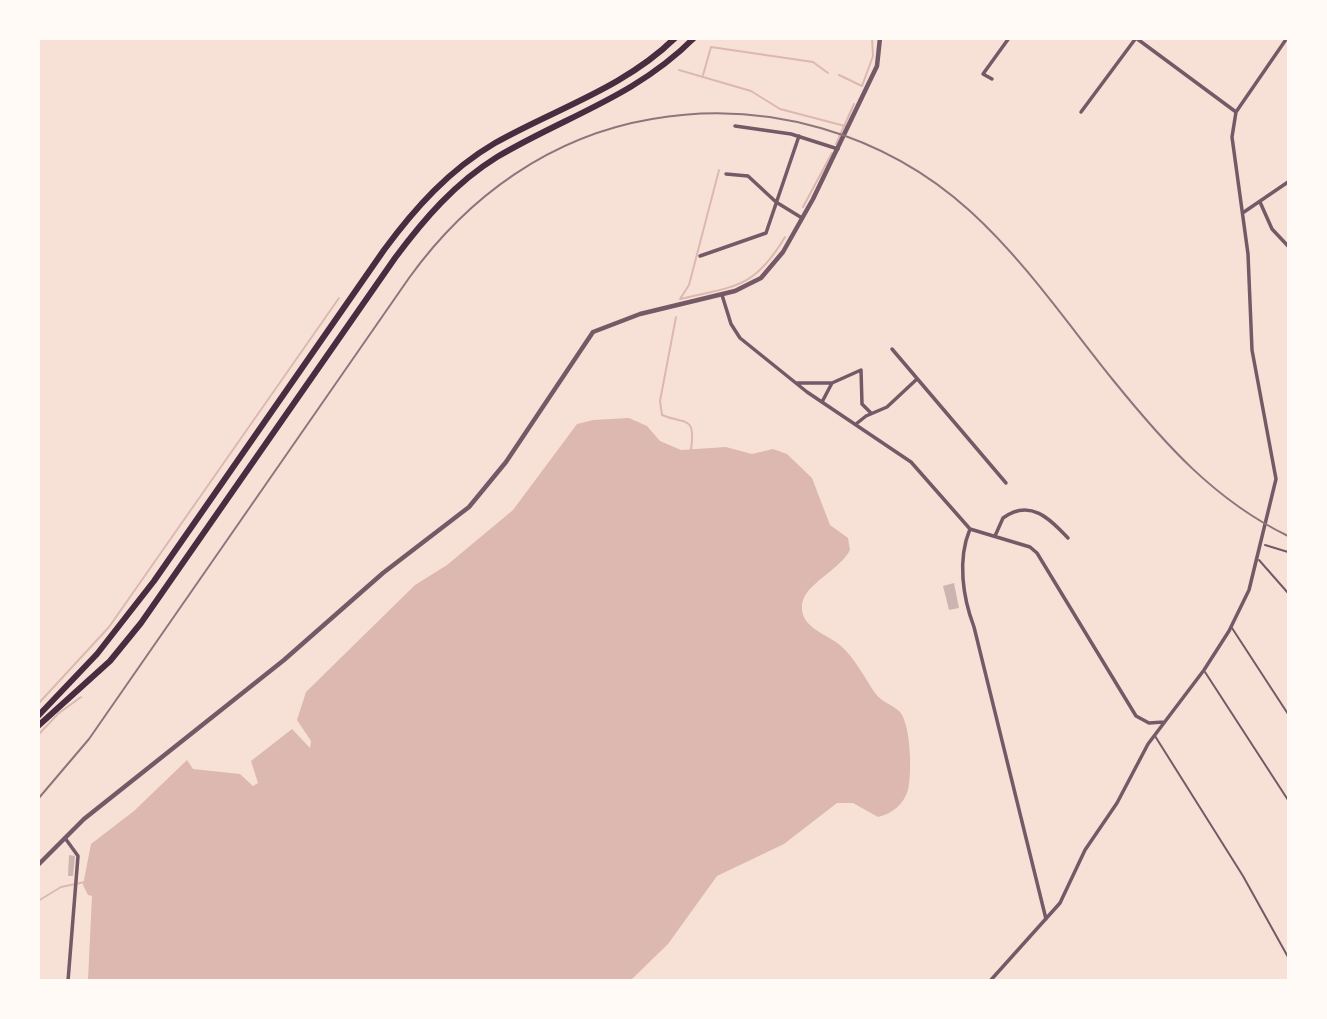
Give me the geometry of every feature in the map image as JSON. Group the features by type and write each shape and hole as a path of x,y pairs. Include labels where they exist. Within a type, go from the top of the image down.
{"main road":[{"path":"38,716 97,654 154,580 384,250 422,202 482,151 618,81 675,38"},
{"path":"38,726 102,669 133,633 395,258 432,211 482,167 626,92 664,66 694,38"}],"street":[{"path":"38,865 67,840 84,818 284,660 383,573 469,507 506,462 593,332 640,314 721,294 761,278 783,252 838,149 879,61 880,38"},
{"path":"992,79 983,74 1009,38"},
{"path":"1081,112 1136,38 1236,112"},
{"path":"990,981 1060,903 1085,850 1117,803 1154,735 1204,670 1231,627 1249,590 1272,504 1275,466 1252,350 1243,213 1232,137 1236,112 1287,38"},
{"path":"735,126 799,136 838,149"},
{"path":"700,256 764,235 799,136"},
{"path":"726,174 748,176 776,202 802,218"},
{"path":"1243,213 1289,182"},
{"path":"1261,202 1272,229 1289,246"},
{"path":"721,294 731,324 740,338 822,402 912,462 970,529 1030,547 1037,553 1136,716 1149,723 1164,722"},
{"path":"892,349 1006,483"},
{"path":"796,383 832,383 861,370 863,407 871,413"},
{"path":"856,424 871,413 887,407 917,379"},
{"path":"822,402 832,383"},
{"path":"995,537 1003,518 1026,509 1041,512 1069,538"},
{"path":"970,529 965,541 965,603 974,628 1046,919"},
{"path":"67,840 78,851 68,981"}],"lane":[{"path":"1263,544 1289,552"},
{"path":"1257,559 1289,593"},
{"path":"1231,627 1289,715"},
{"path":"1204,670 1289,800"},
{"path":"1154,735 1236,865 1289,957"}],"shaded area":[{"path":"629,418 647,426 660,441 681,450 726,447 752,454 773,449 787,454 812,478 830,525 848,538 850,550 839,564 809,590 804,597 803,613 810,625 845,650 878,696 897,709 904,718 910,750 910,773 908,790 900,804 893,811 878,817 853,803 837,803 784,844 717,876 668,944 631,980 88,980 92,896 88,895 83,885 91,844 134,811 187,760 193,769 240,774 253,786 258,783 251,761 292,729 310,748 311,741 297,720 306,692 415,585 447,565 513,510 577,424 593,420"}],"building":[{"path":"954,583 959,608 949,610 943,586"},
{"path":"69,855 75,856 73,876 68,876"}],"waterway":[{"path":"839,75 862,86 873,56 872,38"},
{"path":"703,75 711,47 813,62 828,73"},
{"path":"679,70 751,91 780,109 845,126"},
{"path":"836,144 854,104"},
{"path":"803,207 832,153"},
{"path":"680,299 689,285 719,170"},
{"path":"680,299 729,287 753,276 774,254 785,237"},
{"path":"38,704 109,627 339,298"},
{"path":"676,317 660,401 662,415 690,426 691,450"},
{"path":"38,735 59,713 81,697"},
{"path":"38,901 61,887 85,882"}],"railway":[{"path":"38,799 89,739 432,248 485,196 546,155 615,127 652,119 695,114 738,114 822,128 862,142 900,161 936,184 970,211 1009,250 1171,448 1237,505 1288,536"}]}
